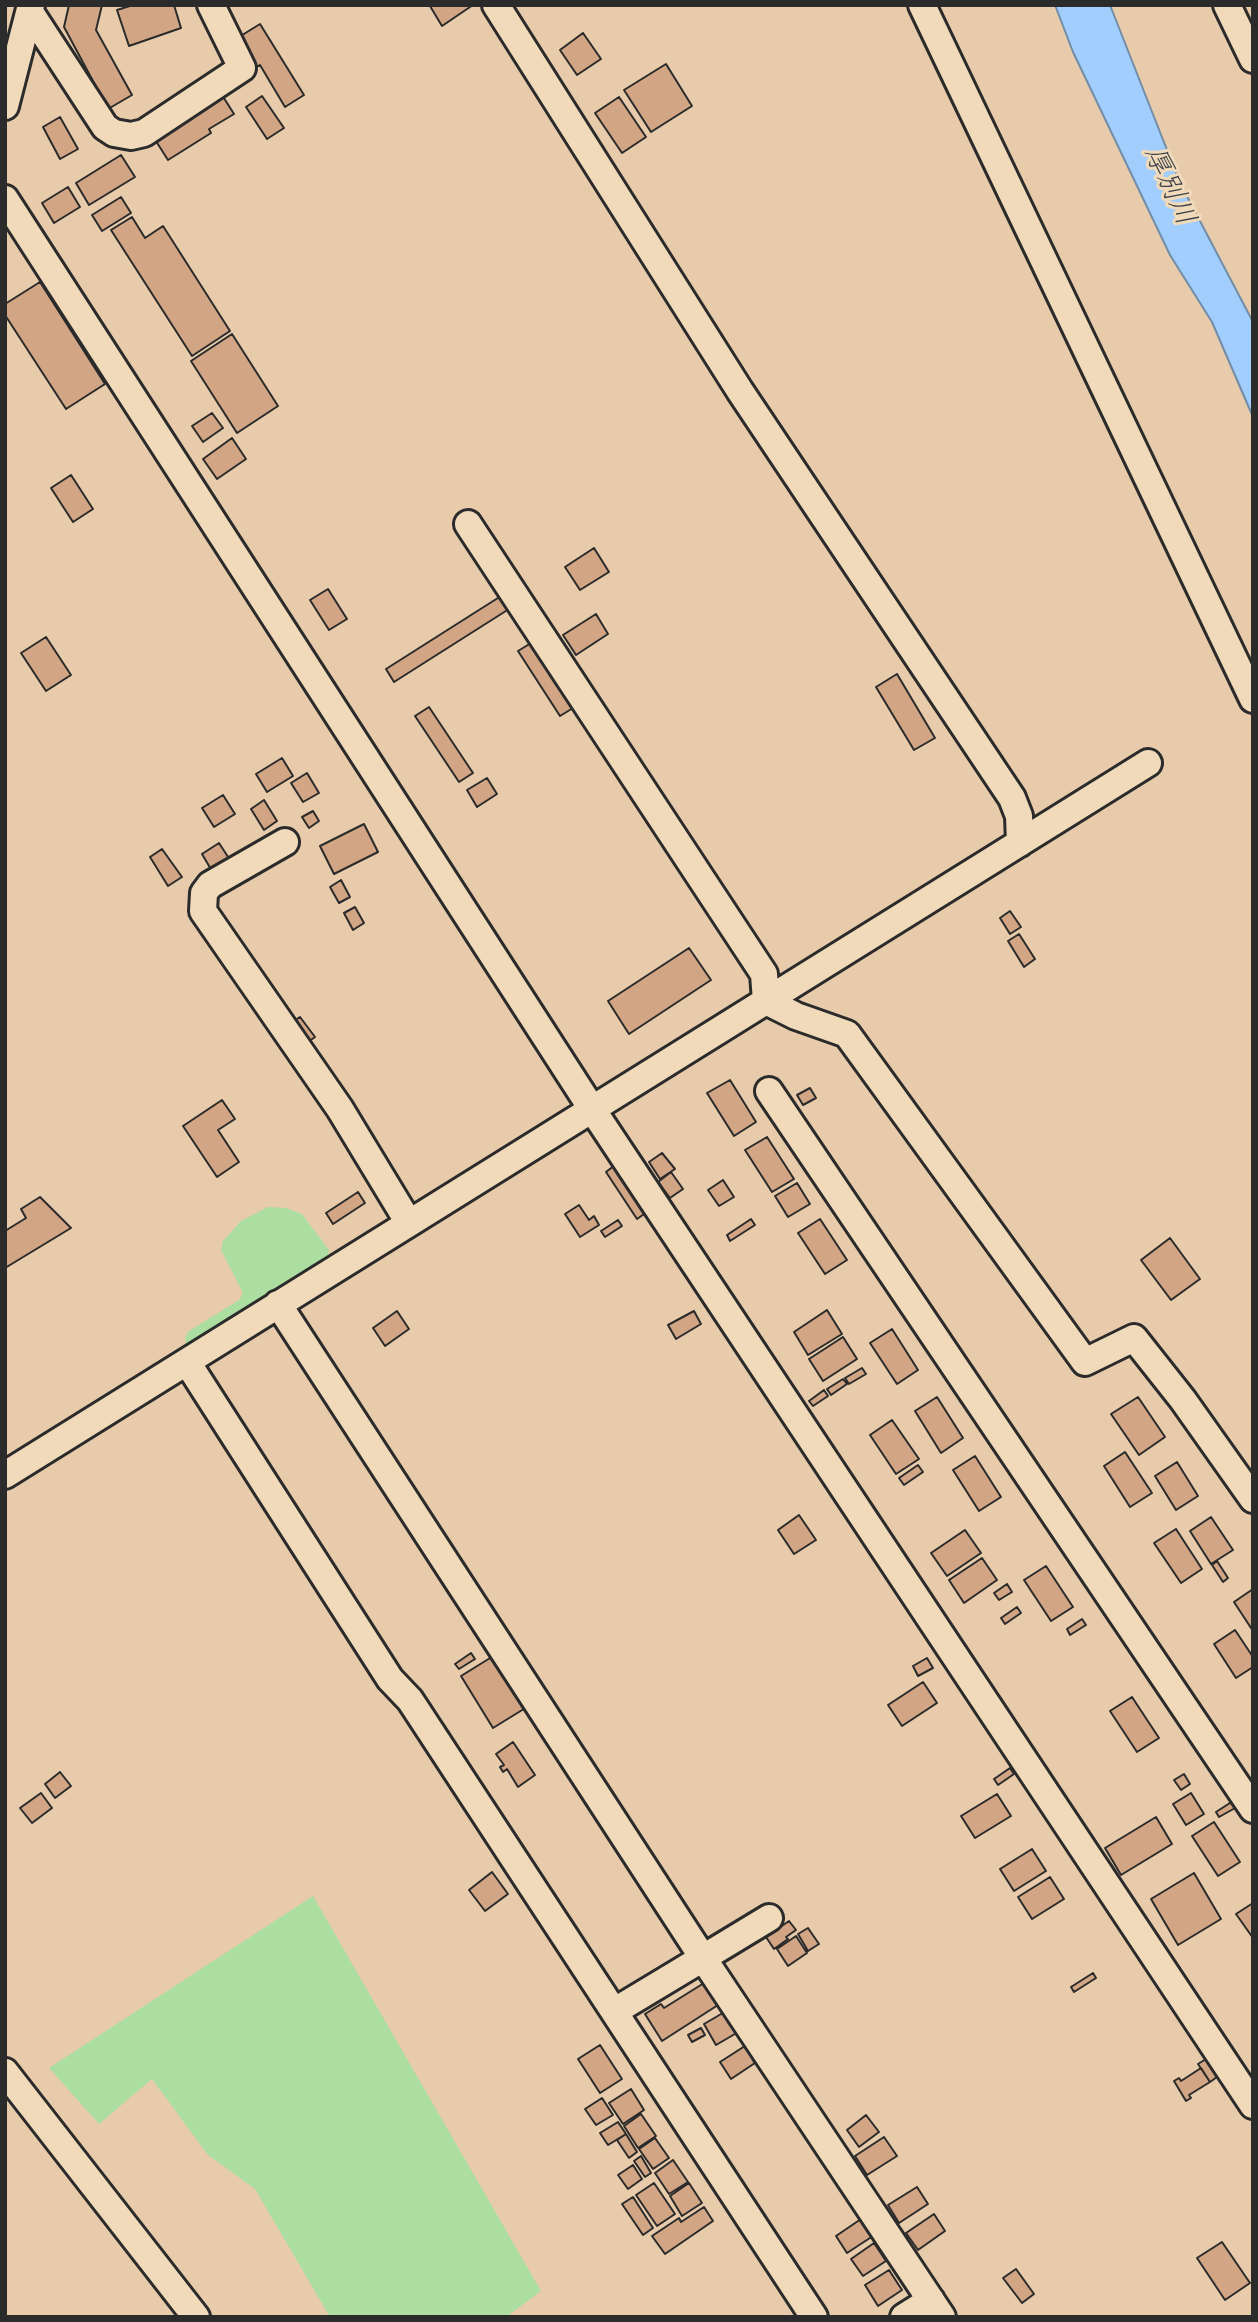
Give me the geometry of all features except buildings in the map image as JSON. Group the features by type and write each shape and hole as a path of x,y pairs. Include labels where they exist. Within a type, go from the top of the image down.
{"street":[{"path":"30,9 105,127 114,133 131,136 144,133 242,68 211,5"},
{"path":"496,5 740,391 1012,797 1019,816 1020,843"},
{"path":"922,5 1253,699"},
{"path":"1227,5 1253,59"},
{"path":"5,106 30,9"},
{"path":"5,199 592,1109 1253,2105"},
{"path":"468,524 764,974 765,1001"},
{"path":"5,1475 1148,763"},
{"path":"285,842 211,885 204,893 202,911 340,1109 408,1223"},
{"path":"765,1001 796,1016 846,1034 1085,1362 1134,1338 1184,1400 1253,1499"},
{"path":"769,1091 1253,1809"},
{"path":"278,1304 703,1958 936,2308 904,2317"},
{"path":"187,1362 390,1679 410,1700 814,2317"},
{"path":"615,2011 769,1918"},
{"path":"5,2072 196,2317"}],"green space":[{"path":"268,1207 286,1208 302,1214 329,1250 327,1262 190,1345 186,1343 185,1338 189,1331 239,1300 243,1293 221,1250 223,1241 241,1221"},
{"path":"313,1896 541,2291 506,2317 330,2317 255,2189 208,2155 152,2079 99,2124 49,2068"}],"water":[{"name":"厚別川","path":"1055,5 1110,5 1180,183 1253,322 1253,417 1212,322 1170,255 1073,52"}]}
